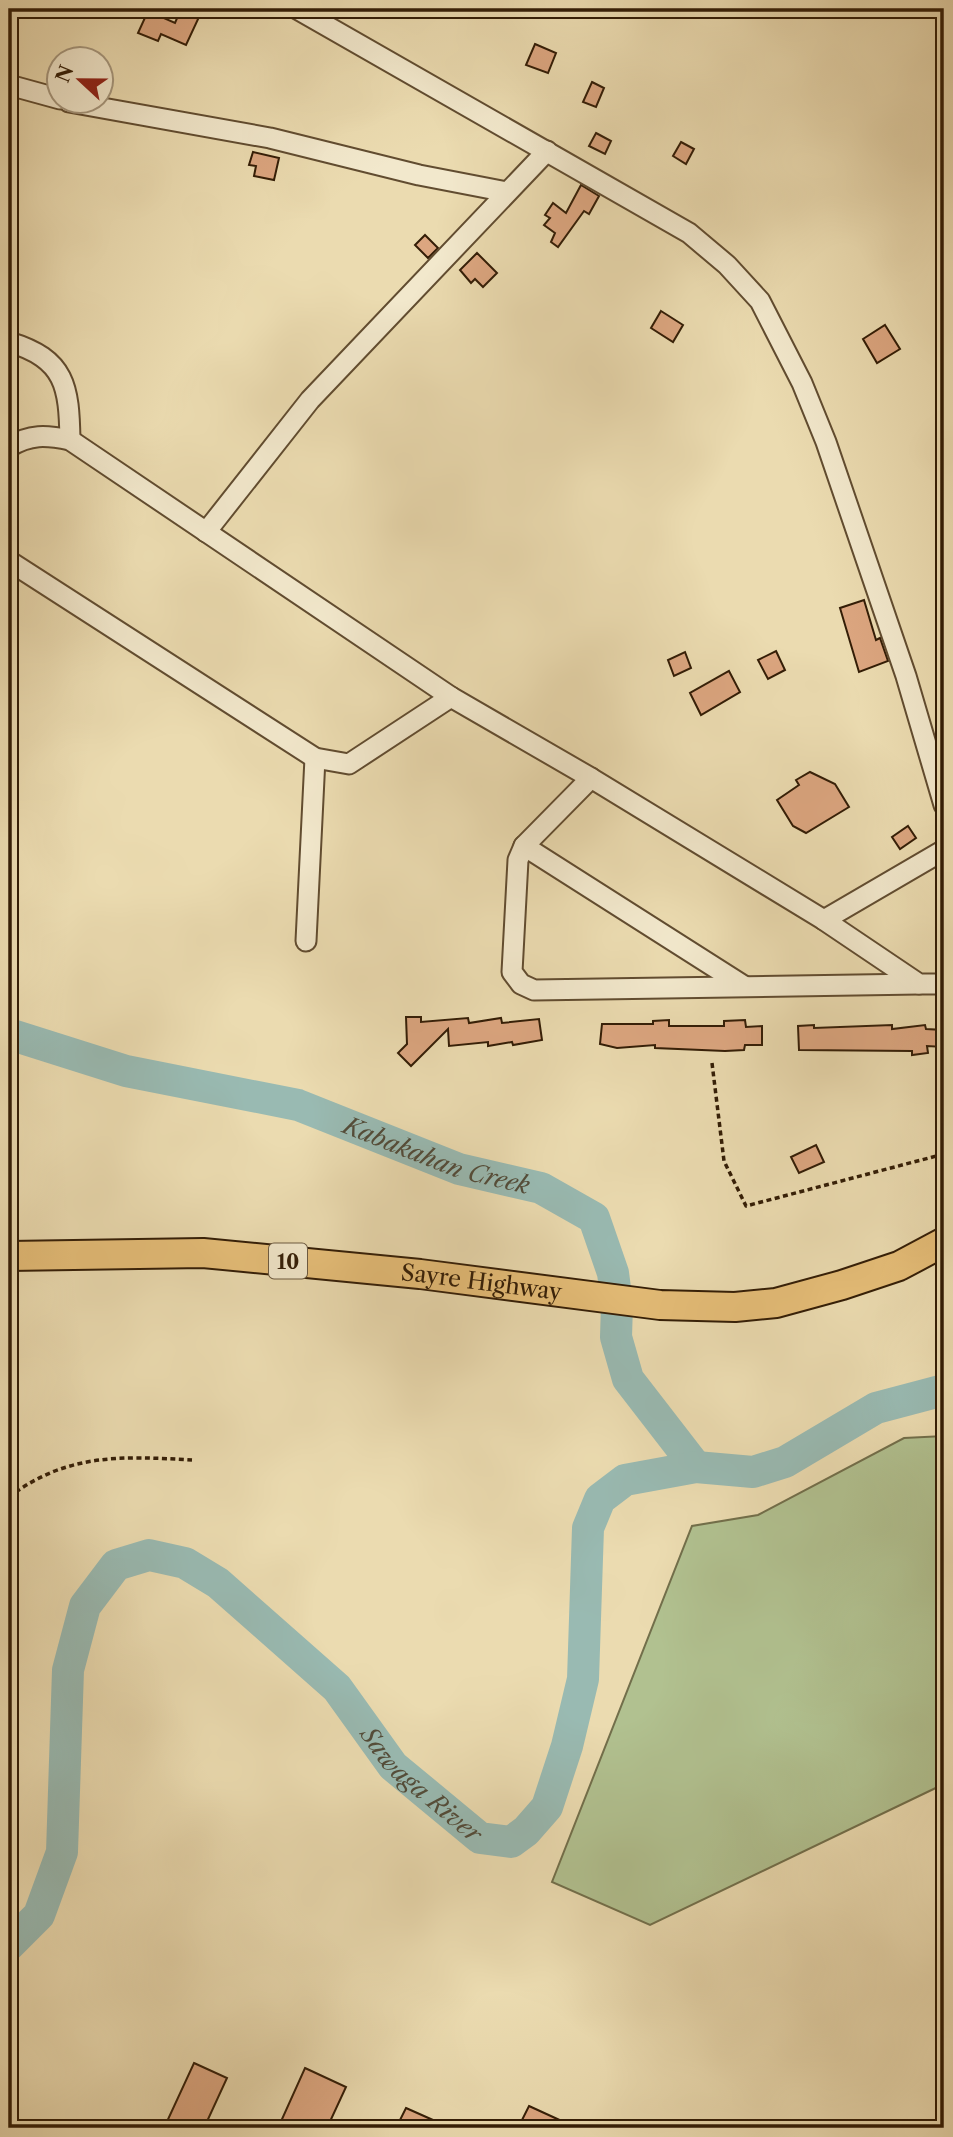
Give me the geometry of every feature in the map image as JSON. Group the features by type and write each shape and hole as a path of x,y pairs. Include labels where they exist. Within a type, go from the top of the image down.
{"highway":[{"name":"Sayre Highway","path":"9,1256 203,1253 420,1274 565,1295 660,1305 734,1307 776,1303 842,1286 899,1266 944,1242"}],"street":[{"path":"298,9 689,233 727,264 760,301 802,383 826,442 906,676 937,753 944,805"},
{"path":"9,85 46,95"},
{"path":"116,110 270,138 419,175 507,192"},
{"path":"206,532 310,400 547,151"},
{"path":"9,342 26,347 52,364 65,384 70,440"},
{"path":"9,447 25,437 49,435 70,440 451,697 591,778 824,920 919,984"},
{"path":"9,561 315,758 349,764 451,697"},
{"path":"306,941 315,758"},
{"path":"591,778 524,846 518,860 511,950 512,972 521,984 534,990 944,984"},
{"path":"524,846 745,987"},
{"path":"824,920 944,850"}],"path":[{"path":"712,1063 724,1161 746,1206 944,1154"},
{"path":"10,1495 49,1471 84,1462 122,1456 192,1460"}],"green space":[{"path":"944,1436 944,1784 650,1925 552,1882 692,1526 758,1515 904,1438"}],"building":[{"path":"181,9 199,17 186,45 161,34 158,41 138,33 148,11 175,23"},
{"path":"535,44 556,53 548,73 526,65"},
{"path":"592,82 604,88 596,107 583,102"},
{"path":"596,133 611,141 605,154 589,146"},
{"path":"681,142 694,149 686,164 673,156"},
{"path":"253,152 279,158 274,180 254,176 256,166 249,165"},
{"path":"581,185 599,196 589,214 584,211 558,247 551,242 555,233 544,225 550,218 545,215 553,203 566,213"},
{"path":"425,235 438,248 428,258 415,245"},
{"path":"477,253 497,273 483,287 475,279 471,283 460,270"},
{"path":"661,311 683,325 673,342 651,328"},
{"path":"885,325 900,349 877,363 863,339"},
{"path":"864,600 876,640 880,638 888,661 859,672 840,608"},
{"path":"776,651 785,670 768,679 758,660"},
{"path":"685,652 691,668 674,676 668,660"},
{"path":"729,671 740,692 701,715 690,693"},
{"path":"810,772 835,784 849,807 806,833 793,826 777,800 799,785 796,780"},
{"path":"908,826 916,838 900,849 892,837"},
{"path":"406,1017 421,1017 421,1022 468,1018 469,1023 501,1018 502,1023 539,1019 542,1040 513,1045 512,1042 488,1046 488,1042 449,1046 448,1029 411,1066 398,1053 407,1044"},
{"path":"669,1020 669,1026 724,1026 724,1021 745,1020 746,1027 762,1026 762,1045 745,1045 744,1050 725,1051 655,1048 655,1045 617,1048 600,1044 602,1024 653,1024 653,1021"},
{"path":"814,1025 814,1028 892,1025 892,1029 925,1025 926,1029 944,1030 944,1047 927,1046 928,1053 912,1055 912,1051 799,1050 798,1026"},
{"path":"816,1145 824,1162 799,1173 791,1157"},
{"path":"194,2063 227,2078 204,2128 164,2128"},
{"path":"305,2068 346,2087 327,2128 278,2128"},
{"path":"529,2106 577,2128 518,2128"},
{"path":"406,2108 451,2128 396,2128"}],"waterway":[{"name":"Kabakahan Creek","path":"9,1034 126,1071 298,1105 459,1169 541,1188 594,1218 613,1273 617,1304 616,1337 628,1379 696,1467"},
{"name":"Sawaga River","path":"9,1945 39,1915 62,1852 68,1670 85,1606 116,1565 149,1555 185,1563 218,1583 337,1688 393,1766 480,1838 511,1842 526,1831 547,1807 567,1746 583,1679 588,1528 600,1499 625,1480 696,1467 753,1472 785,1462 876,1408 944,1390"}]}
